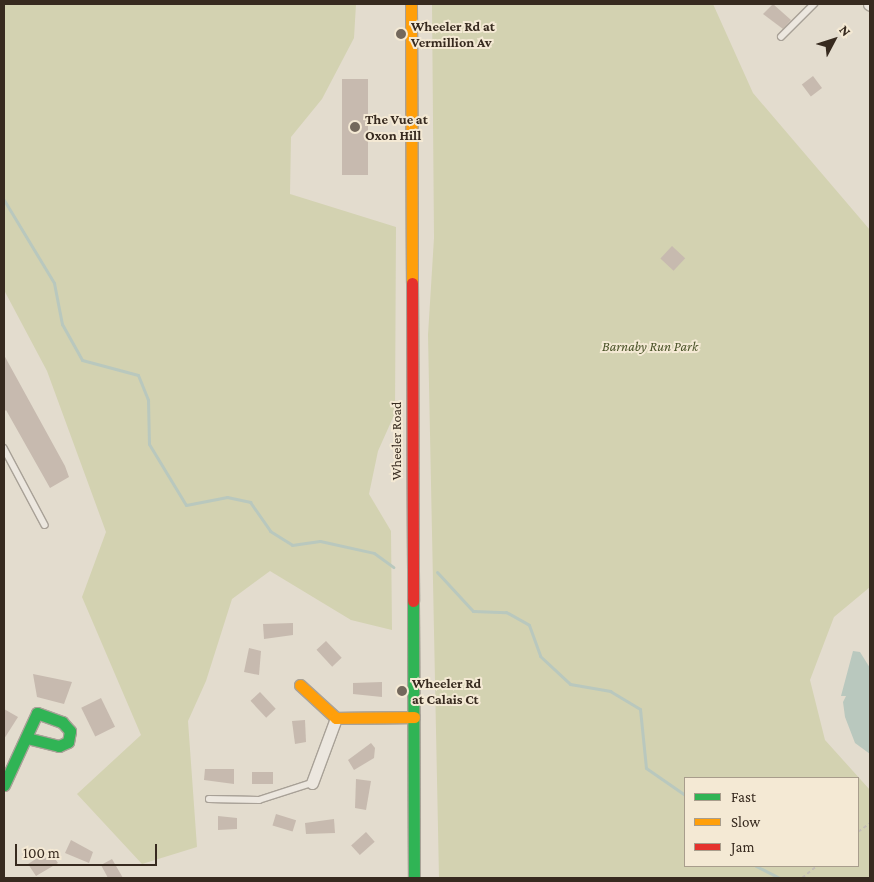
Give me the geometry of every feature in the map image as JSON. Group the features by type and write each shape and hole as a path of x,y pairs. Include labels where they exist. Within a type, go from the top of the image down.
{"main road":[{"name":"Wheeler Road","path":"411,4 414,878"},
{"path":"300,685 336,718 414,717"},
{"path":"4,784 26,738"}],"street":[{"path":"312,783 336,718"}],"lane":[{"path":"781,37 814,4"},
{"path":"4,448 45,525"},
{"path":"209,799 259,800 312,783"}],"path":[{"path":"859,831 870,823"},
{"path":"802,878 816,867"}],"green space":[{"path":"4,4 356,4 354,38 322,99 291,137 290,194 396,227 395,413 378,451 369,494 391,531 392,630 351,620 270,571 232,599 206,681 188,721 197,847 142,864 77,794 141,735 82,597 106,532 47,371 4,290"},
{"name":"Barnaby Run Park","path":"432,4 713,4 753,93 870,230 870,587 834,617 810,680 825,740 858,777 684,777 684,867 859,867 859,778 870,790 870,878 439,878 428,335 434,238"}],"shaded area":[{"path":"853,651 860,652 870,668 870,754 855,743 845,717 843,702 846,696 841,696"}],"building":[{"path":"773,4 791,20 783,29 763,14"},
{"path":"813,76 822,88 811,96 802,84"},
{"name":"The Vue at Oxon Hill","path":"342,79 368,79 368,175 342,175"},
{"path":"672,246 685,258 674,271 660,258"},
{"path":"4,355 65,466 69,477 50,488 6,410 4,412"},
{"path":"293,623 293,635 264,639 263,624"},
{"path":"326,641 342,658 332,667 316,650"},
{"path":"249,648 261,651 259,675 244,672"},
{"path":"33,674 72,682 64,704 37,697"},
{"path":"382,682 382,697 353,694 353,683"},
{"path":"260,692 276,709 266,718 250,701"},
{"path":"101,698 115,727 95,736 81,708"},
{"path":"4,709 18,717 4,739"},
{"path":"305,720 306,742 295,744 292,721"},
{"path":"371,743 375,748 374,758 354,770 348,760"},
{"path":"205,769 234,769 234,784 204,780"},
{"path":"252,772 273,772 273,784 252,784"},
{"path":"356,779 371,781 366,810 355,808"},
{"path":"276,814 296,820 293,832 272,825"},
{"path":"218,816 237,818 237,829 218,830"},
{"path":"334,819 335,833 306,834 305,823"},
{"path":"366,832 375,842 360,855 351,845"},
{"path":"71,840 93,852 89,863 65,853"},
{"path":"52,854 58,863 36,876 28,864 42,855 44,859"},
{"path":"112,859 123,878 108,878 101,865"}],"waterway":[{"path":"4,200 54,283 62,324 82,360 138,375 148,400 149,444 186,505 227,497 250,502 270,531 292,545 320,541 374,553 393,567"},
{"path":"437,572 473,611 506,612 529,625 540,656 570,684 610,691 640,709 646,768 684,794"},
{"path":"758,867 780,878"}],"traffic: fast":[{"path":"413,601 414,878"},
{"path":"4,785 37,713 62,722 70,731 68,742 59,746 26,738"}],"traffic: slow":[{"path":"411,4 412,283"},
{"path":"300,685 336,718 414,717"}],"traffic: jam":[{"path":"412,283 413,601"}],"place":[{"name":"Wheeler Rd at Vermillion Av","path":"401,34"},
{"name":"The Vue at Oxon Hill","path":"355,127"},
{"name":"Wheeler Rd at Calais Ct","path":"402,691"}]}
